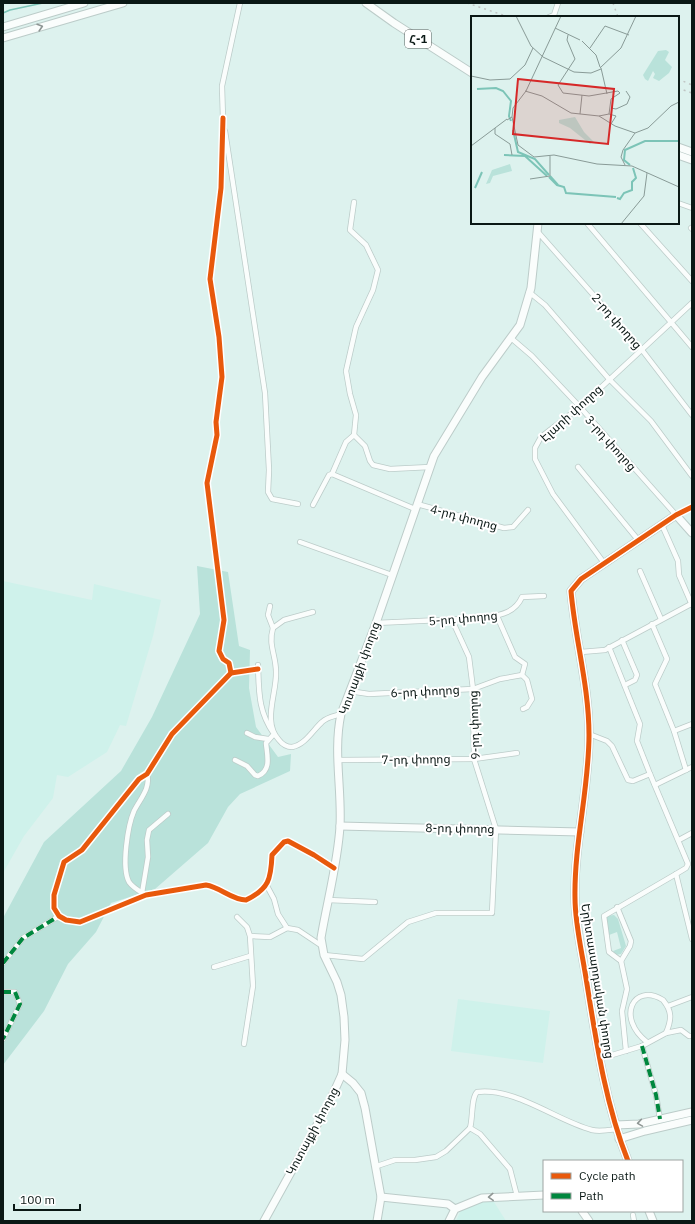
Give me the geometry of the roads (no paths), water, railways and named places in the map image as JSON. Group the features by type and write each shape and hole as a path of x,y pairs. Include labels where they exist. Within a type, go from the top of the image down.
{"street":[{"path":"3,27 84,3"},
{"path":"3,38 123,3"},
{"path":"231,673 229,663 223,659 219,651 224,620 207,483 217,435 216,422 222,376 219,336 210,279 222,188 222,86 240,3"},
{"name":"Հ-1","path":"366,3 394,23 471,72"},
{"path":"552,16 554,15 558,3"},
{"path":"223,118 265,393 269,470 268,492 272,499 298,504"},
{"path":"679,147 692,152"},
{"path":"679,155 692,160"},
{"path":"313,505 329,475 332,474 346,442 354,435 356,415 346,371 356,327 373,290 378,270 366,245 350,230 354,202"},
{"path":"679,203 692,208"},
{"name":"Կոտայքի փողոց","path":"264,1221 328,1105 342,1074 345,1040 344,1017 337,982 324,954 321,938 340,826 338,760 339,725 341,714 376,623 434,456 482,377 520,325 529,292 538,224"},
{"path":"588,224 692,347"},
{"path":"641,224 692,281"},
{"name":"2-րդ փողոց","path":"537,231 642,350 692,415"},
{"path":"529,292 545,305 608,379 651,421 692,476"},
{"name":"Էլարի փողոց","path":"604,563 554,494 535,459 535,448 541,437 580,407 608,379 672,323 692,303"},
{"name":"3-րդ փողոց","path":"511,338 532,356 580,407 676,515"},
{"path":"354,435 365,446 373,465 390,469 430,467"},
{"path":"578,467 639,541"},
{"name":"4-րդ փողոց","path":"332,474 416,506 504,528 514,527 528,510"},
{"name":"Երիտասարդական փողոց","path":"628,1160 616,1127 600,1059 576,914 576,876 587,776 589,734 581,652 571,591 581,579 604,563 676,515 692,507"},
{"path":"676,515 692,533"},
{"path":"581,652 605,650 661,619 692,605 679,575 678,561 662,525"},
{"path":"300,542 392,575"},
{"path":"640,571 661,619"},
{"name":"5-րդ փողոց","path":"376,623 452,620 497,616 515,609 522,597 544,596"},
{"path":"270,606 268,615 273,628 270,642 276,674 271,716 274,734"},
{"path":"273,628 284,620 305,612 313,612"},
{"path":"497,616 515,657 525,664 522,675 527,680 532,699 523,710"},
{"name":"9-րդ փողոց","path":"324,954 363,959 408,922 436,913 492,913 496,829 474,759 473,689 469,657 452,620"},
{"path":"652,624 667,659 655,684 674,731 686,770"},
{"path":"622,640 637,675 636,680 625,685"},
{"path":"609,647 640,724 637,741 679,840 688,866 606,913 603,920 609,952 621,961 627,989 622,1011 626,1051"},
{"path":"334,868 293,843 284,842 272,855 273,862 267,886 256,895 246,900 219,890 213,886 206,885 144,894 80,922 66,920 58,916 54,908 54,895 64,862 82,850 139,779 147,774 172,734 231,673 258,667 257,690 265,722 284,745 300,744 322,721 341,714"},
{"name":"6-րդ փողոց","path":"349,691 369,694 473,689 500,679 522,675"},
{"path":"674,731 692,724"},
{"path":"247,733 255,737 268,739"},
{"path":"235,760 247,766 255,775 263,774 268,762 266,743 274,734"},
{"path":"589,734 607,741 612,746 628,780 633,781 650,774"},
{"name":"7-րդ փողոց","path":"338,760 474,759 517,753"},
{"path":"655,785 692,767"},
{"path":"144,894 129,881 126,863 127,835 134,812 148,786 147,774"},
{"path":"144,894 148,857 147,840 149,830 168,814"},
{"name":"8-րդ փողոց","path":"340,826 580,832"},
{"path":"679,840 692,833"},
{"path":"676,874 692,939"},
{"path":"267,886 274,899 278,914 287,928"},
{"path":"328,900 375,902"},
{"path":"617,907 631,941 630,946 621,961"},
{"path":"3,963 23,938 58,916"},
{"path":"237,917 247,927 250,936 253,986 244,1044"},
{"path":"250,936 270,937 287,928 298,930 322,946"},
{"path":"214,967 250,956"},
{"path":"3,992 15,992 20,1004 3,1039"},
{"path":"647,1042 638,1035 633,1027 630,1013 631,1007 638,998 648,995 658,997 668,1006 671,1018 666,1032"},
{"path":"668,1006 692,997"},
{"path":"600,1059 642,1046 666,1032 681,1030 691,1036"},
{"path":"642,1046 656,1095 660,1119"},
{"path":"342,1074 353,1083 361,1093 381,1197 376,1221"},
{"path":"376,1166 395,1160 415,1160 436,1157 446,1151 470,1128 473,1115 474,1095 477,1092 483,1091 520,1099 592,1130 639,1124 692,1112"},
{"path":"620,1139 645,1131 692,1120"},
{"path":"470,1128 480,1134 510,1169 517,1196"},
{"path":"450,1221 455,1208 482,1198 543,1195"},
{"path":"381,1197 448,1204 455,1208"},
{"path":"583,1212 589,1221"},
{"path":"633,1215 634,1221"}],"waterway":[{"path":"3,13 10,10 43,3"}],"railway":[{"path":"467,3 506,16"},
{"path":"613,3 618,16"},
{"path":"679,79 692,85"},
{"path":"679,88 692,93"}]}
